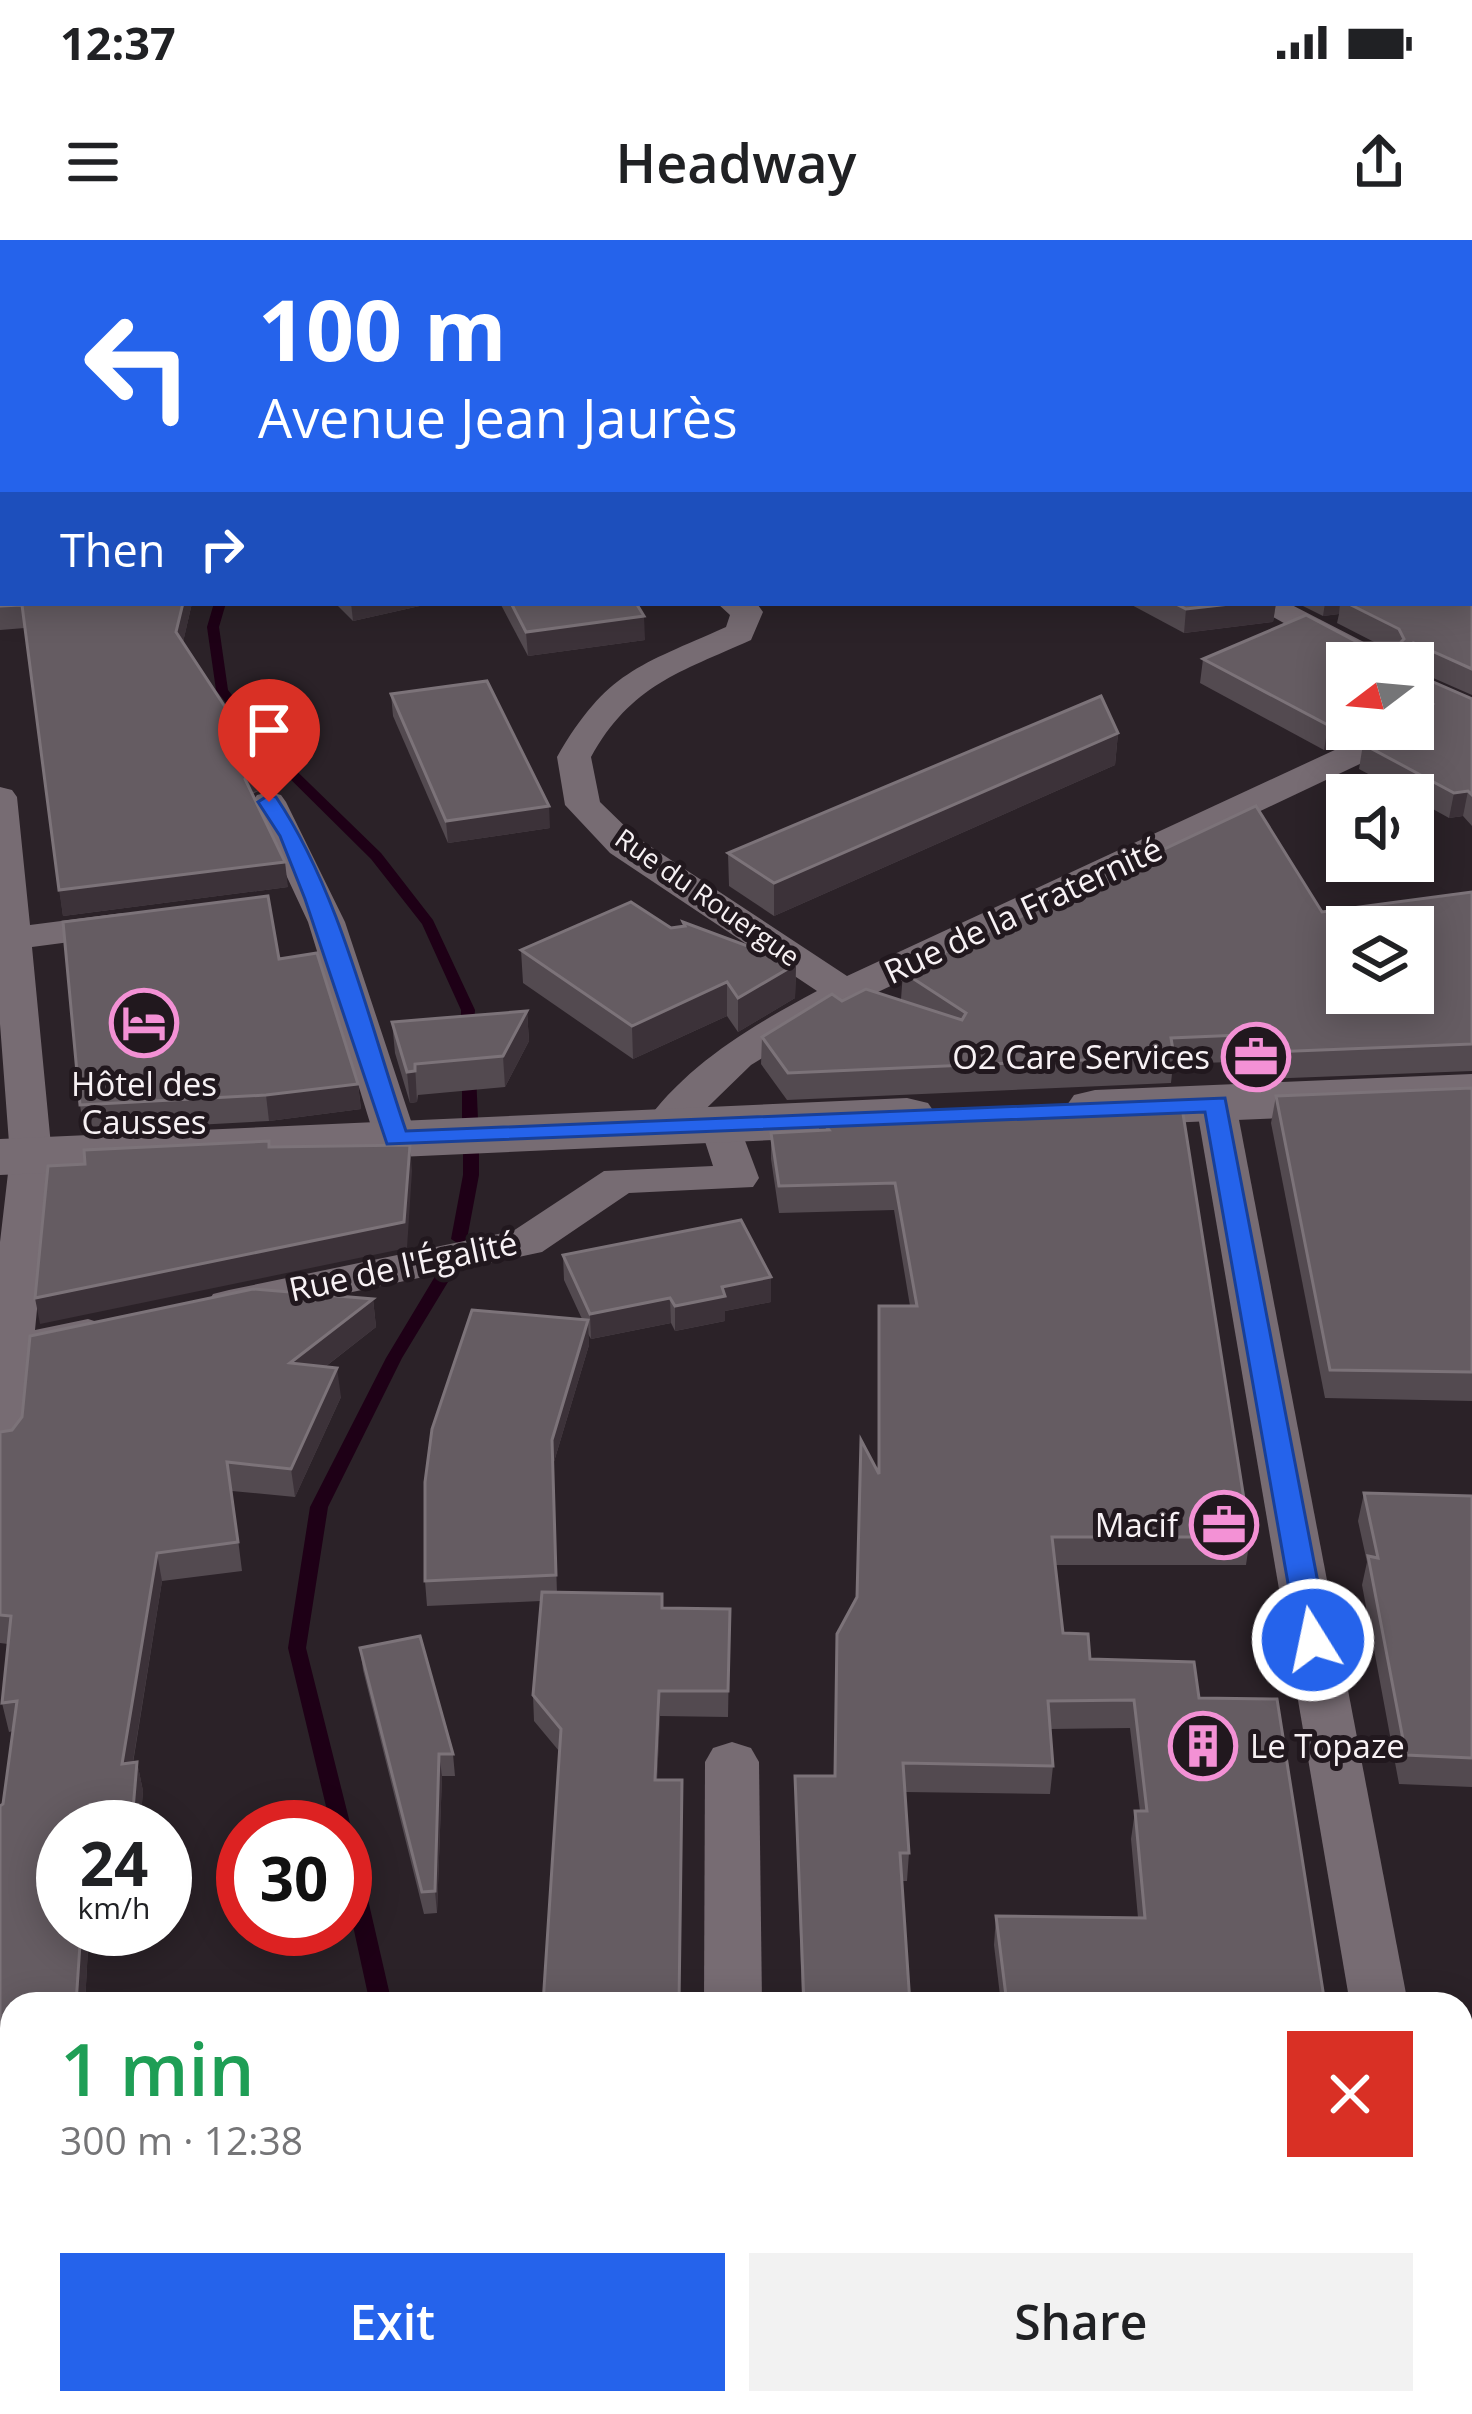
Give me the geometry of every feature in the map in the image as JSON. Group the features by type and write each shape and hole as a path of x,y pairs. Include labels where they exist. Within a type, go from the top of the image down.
{"main road":[{"path":"1033,1111 1472,1092"},
{"path":"16,1156 965,1114"}],"street":[{"name":"Rue du Rouergue","path":"738,606 747,612 740,633 637,680 598,715 574,757 583,805 623,845 846,993"},
{"path":"1270,606 1339,642"},
{"name":"Rue de la Fraternité","path":"692,1124 683,1100 728,1060 846,993 1362,750"},
{"path":"0,797 13,938 16,1156 0,1442"},
{"path":"269,802 291,836 316,899 396,1139"},
{"path":"269,905 316,899"},
{"path":"13,938 153,920"},
{"path":"1216,1104 1377,1992"},
{"name":"Rue de l'Égalité","path":"199,1311 527,1242 620,1180 738,1178 692,1124"},
{"path":"6,1351 128,1325"},
{"path":"732,1762 733,1992"}],"building":[{"path":"22,606 182,606 176,632 252,748 258,765 250,767 245,779 285,862 59,890"},
{"path":"513,606 638,606 644,616 526,632"},
{"path":"1353,606 1472,606 1472,669 1434,652 1434,642 1401,642 1399,629"},
{"path":"1306,615 1357,642 1326,642 1326,724 1203,659"},
{"path":"487,681 549,806 446,821 391,694"},
{"path":"1434,682 1472,699 1472,795 1454,793 1434,782 1434,774 1419,774 1374,750 1434,750"},
{"path":"1101,696 1118,733 774,883 728,853"},
{"path":"1256,806 1322,912 1326,911 1326,1014 1434,1014 1434,906 1367,906 1472,892 1472,1044 1267,1052 1264,1034 1171,1038 1174,1056 788,1073 762,1037 832,994 842,1001 866,989 962,1020 966,1013 903,972"},
{"path":"268,896 279,959 317,953 358,1084 266,1095 80,1105 63,922"},
{"path":"631,902 671,928 685,926 683,922 796,964 738,998 727,982 632,1026 521,950"},
{"path":"527,1011 503,1056 415,1064 415,1071 407,1072 392,1022"},
{"path":"1472,1088 1472,1372 1330,1370 1276,1096"},
{"path":"1181,1101 1250,1537 1052,1537 1063,1633 1088,1634 1090,1659 1194,1662 1199,1698 1277,1699 1323,1992 1006,1992 996,1916 1145,1918 1135,1811 1147,1811 1134,1700 1048,1701 1053,1766 903,1763 909,1853 900,1853 909,1992 804,1992 795,1776 835,1776 837,1634 857,1597 861,1440 879,1474 879,1306 917,1306 895,1183 779,1186 771,1133 829,1130 819,1117"},
{"path":"269,1141 269,1147 410,1145 404,1222 35,1298 48,1166 85,1164 84,1150"},
{"path":"741,1220 771,1277 722,1287 725,1296 675,1306 670,1298 590,1314 563,1255"},
{"path":"253,1289 373,1299 290,1363 337,1368 291,1469 227,1462 238,1542 157,1553 122,1764 137,1762 134,1800 36,1800 36,1956 79,1956 77,1992 0,1992 0,1806 17,1701 2,1703 11,1616 0,1615 0,1432 12,1430 22,1417 30,1336"},
{"path":"472,1310 588,1320 552,1440 556,1575 425,1581 425,1482 432,1429"},
{"path":"1364,1493 1472,1496 1472,1758 1406,1755 1368,1556 1378,1558"},
{"path":"542,1592 662,1594 662,1608 730,1609 728,1691 659,1691 655,1780 682,1780 679,1992 544,1992 561,1729 533,1695"},
{"path":"420,1636 453,1754 439,1754 435,1891 422,1892 360,1648"}],"waterway":[{"path":"219,606 213,627 222,690 270,752 376,856 428,923 468,1010 468,1035"},
{"path":"469,1073 470,1120"},
{"path":"459,1239 471,1150"},
{"path":"334,1800 297,1648 319,1507 394,1358 443,1277"},
{"path":"370,1956 378,1992"}],"place":[{"name":"Hôtel des Causses","path":"144,1023"},
{"name":"O2 Care Services","path":"1256,1057"},
{"name":"Macif","path":"1224,1525"},
{"name":"Le Topaze","path":"1203,1746"}],"route":[{"path":"269,802 291,836 316,899 396,1139 1216,1104 1313,1640"}]}
